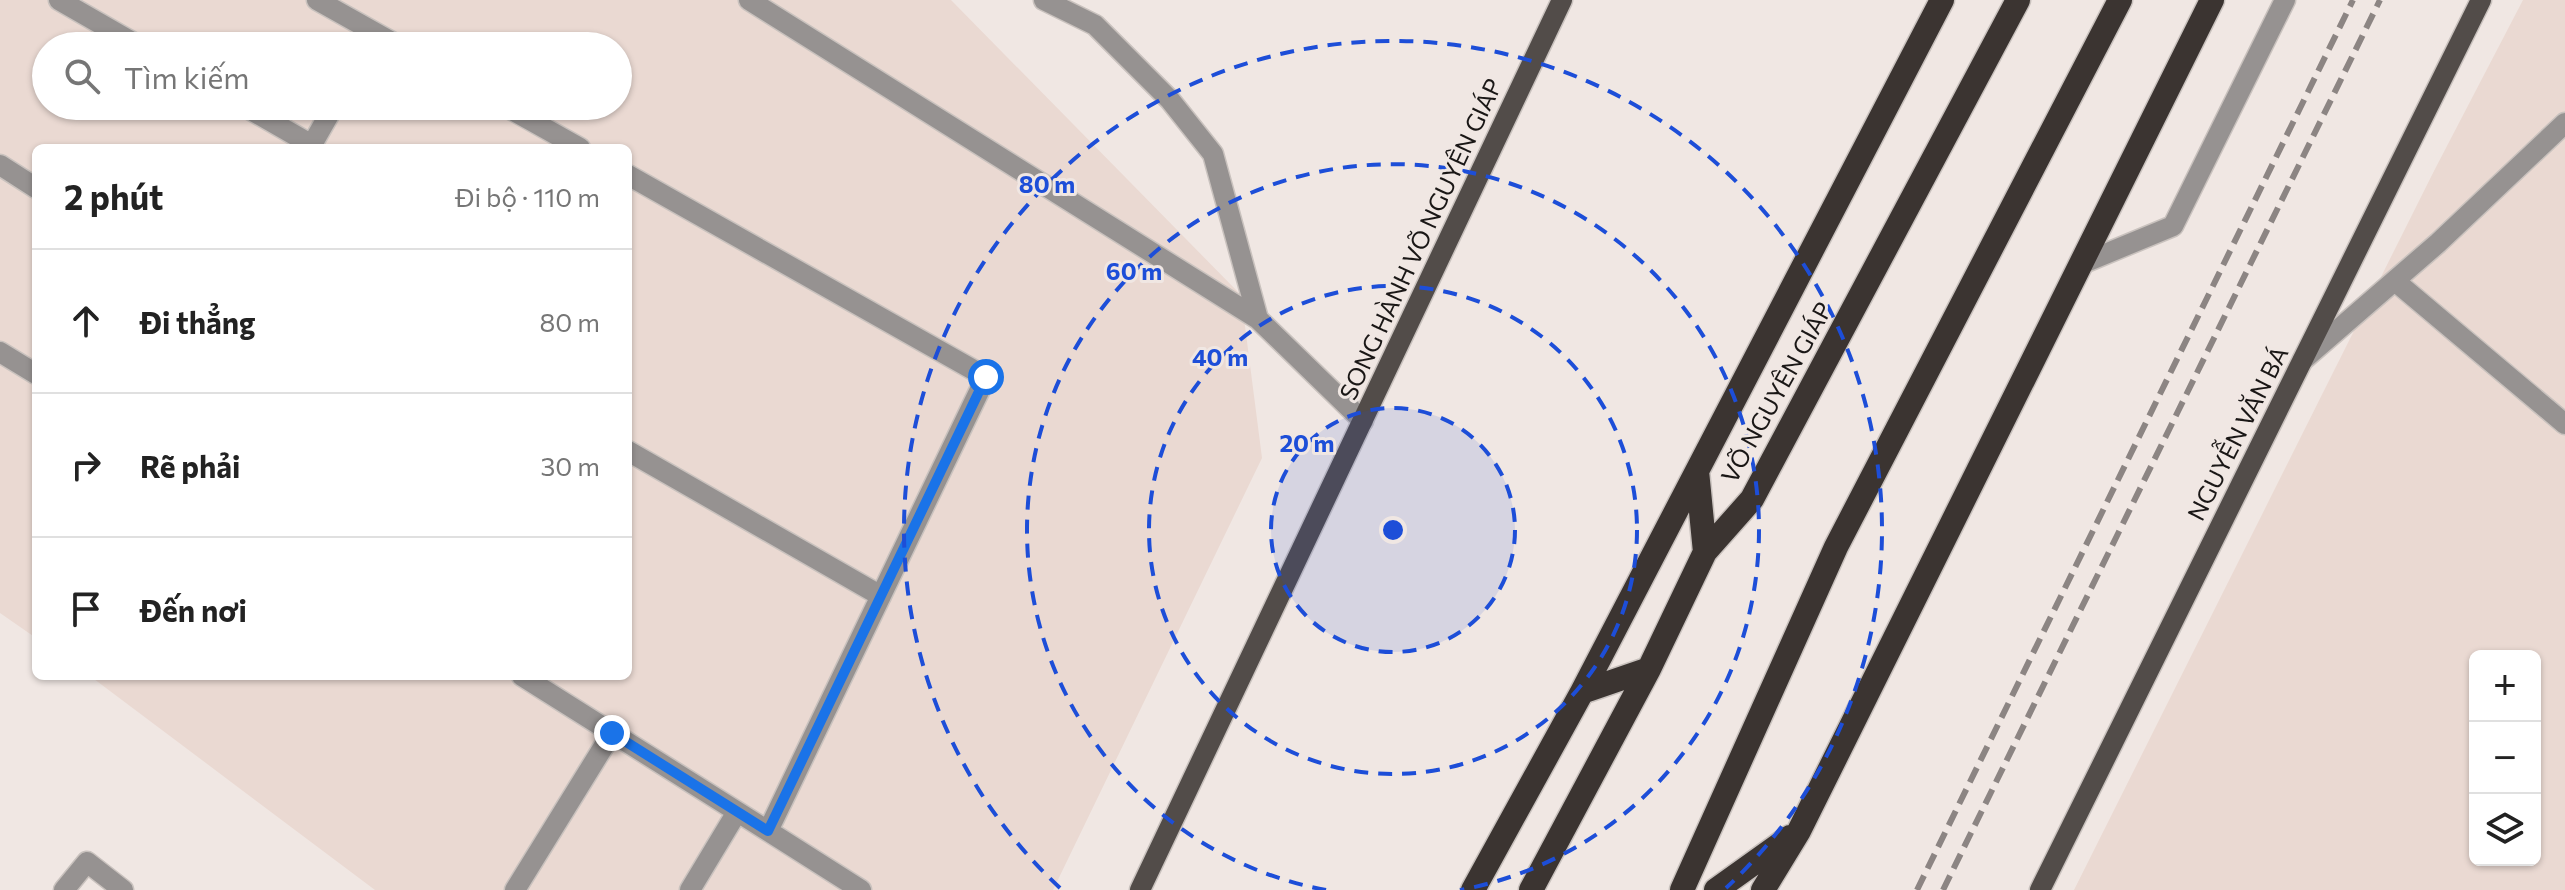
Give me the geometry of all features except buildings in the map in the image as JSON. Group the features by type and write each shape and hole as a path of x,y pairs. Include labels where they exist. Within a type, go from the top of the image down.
{"highway":[{"name":"VÕ NGUYÊN GIÁP","path":"1473,890 1582,692 1942,0"},
{"name":"VÕ NGUYÊN GIÁP","path":"1531,890 1649,669 1705,552 1752,499 2018,0"},
{"path":"1682,890 1836,547 2120,0"},
{"path":"1763,890 1799,831 2212,0"},
{"path":"1697,471 1705,552"},
{"path":"1582,692 1649,669"},
{"path":"1716,890 1799,831"}],"main road":[{"name":"SONG HÀNH VÕ NGUYÊN GIÁP","path":"1140,890 1562,0"},
{"name":"NGUYỄN VĂN BÁ","path":"2040,890 2481,0"}],"street":[{"path":"59,0 115,32"},
{"path":"317,0 361,32"},
{"path":"749,0 1258,319 1363,421"},
{"path":"1044,0 1095,25 1170,100 1213,154 1258,319"},
{"path":"2081,264 2173,226 2285,0"},
{"path":"267,120 308,144"},
{"path":"312,144 326,120"},
{"path":"530,120 573,144"},
{"path":"2303,360 2438,243 2565,123"},
{"path":"0,165 32,185"},
{"path":"632,177 986,377 768,831"},
{"path":"2395,281 2565,424"},
{"path":"0,352 32,372"},
{"path":"632,453 881,596"},
{"path":"528,680 857,889"},
{"path":"515,890 612,733"},
{"path":"690,890 737,812"},
{"path":"64,890 87,862 123,890"}],"shaded area":[{"path":"0,0 951,0 1241,295 1262,458 1053,890 375,890 95,680 632,680 632,144 32,144 32,635 0,613"},
{"path":"2523,0 2565,0 2565,890 2074,890 2435,169"}],"railway":[{"path":"1917,890 2353,0"},
{"path":"1943,890 2380,0"}],"route":[{"path":"612,733 768,831 986,377"}]}
